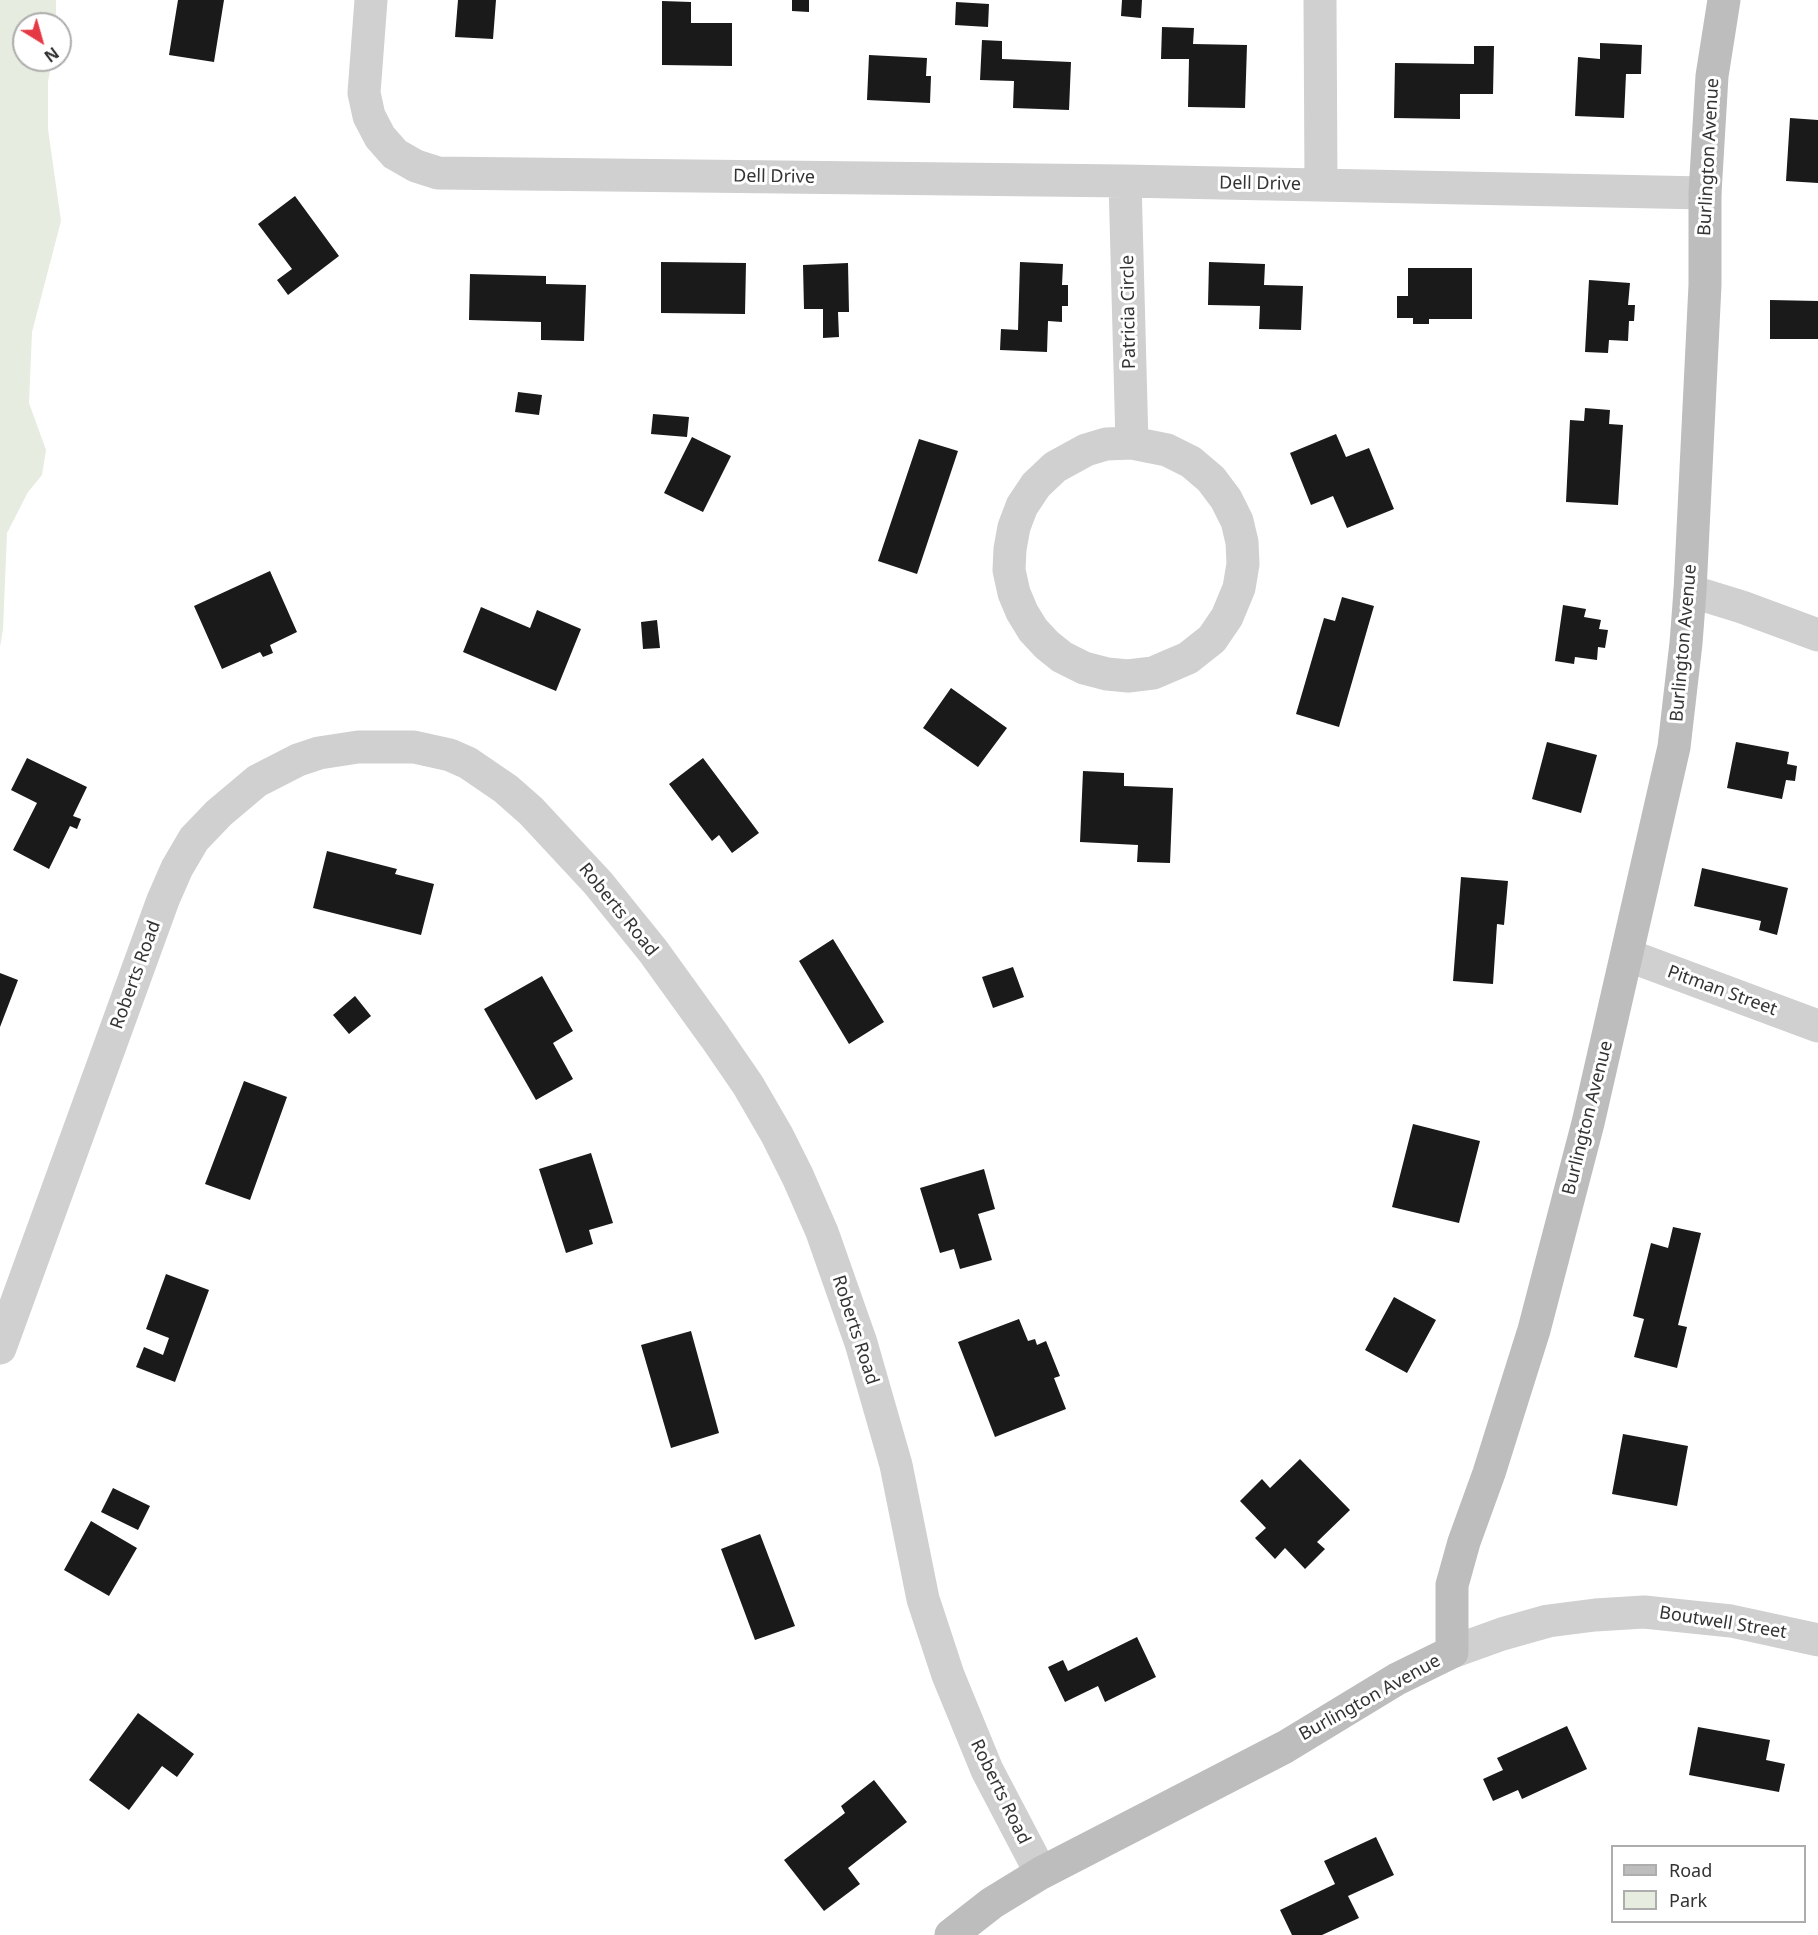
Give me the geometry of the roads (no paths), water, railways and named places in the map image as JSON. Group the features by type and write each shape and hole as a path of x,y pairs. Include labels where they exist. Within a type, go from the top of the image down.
{"main road":[{"name":"Burlington Avenue","path":"951,1935 992,1903 1041,1873 1284,1747 1397,1679 1452,1652 1452,1586 1464,1542 1489,1473 1534,1330 1588,1123 1674,747 1690,591 1705,285 1705,193 1712,76 1724,0"}],"street":[{"name":"Dell Drive","path":"371,0 364,93 369,116 380,137 395,154 426,170 450,174 1125,181 1705,193"},
{"name":"Dell Drive","path":"1320,0 1321,185"},
{"name":"Patricia Circle","path":"1125,181 1132,442"},
{"path":"1132,442 1167,450 1191,462 1211,479 1226,499 1237,521 1242,542 1243,564 1239,588 1227,617 1212,639 1188,658 1153,673 1128,676 1084,668 1062,657 1047,645 1027,621 1014,593 1009,570 1014,527 1022,506 1036,485 1055,467 1086,450 1106,444 1132,442"},
{"path":"1690,591 1742,606 1818,635"},
{"name":"Roberts Road","path":"0,1348 164,900 177,868 200,833 219,813 257,781 298,760 319,753 358,747 414,747 450,755 468,763 506,789 531,811 598,883 653,951 716,1037 748,1085 777,1135 822,1232 861,1343 896,1465 923,1599 948,1675 987,1770 1041,1873"},
{"name":"Pitman Street","path":"1627,955 1818,1026"},
{"name":"Boutwell Street","path":"1452,1652 1548,1621 1644,1612 1731,1621 1818,1640"}]}
